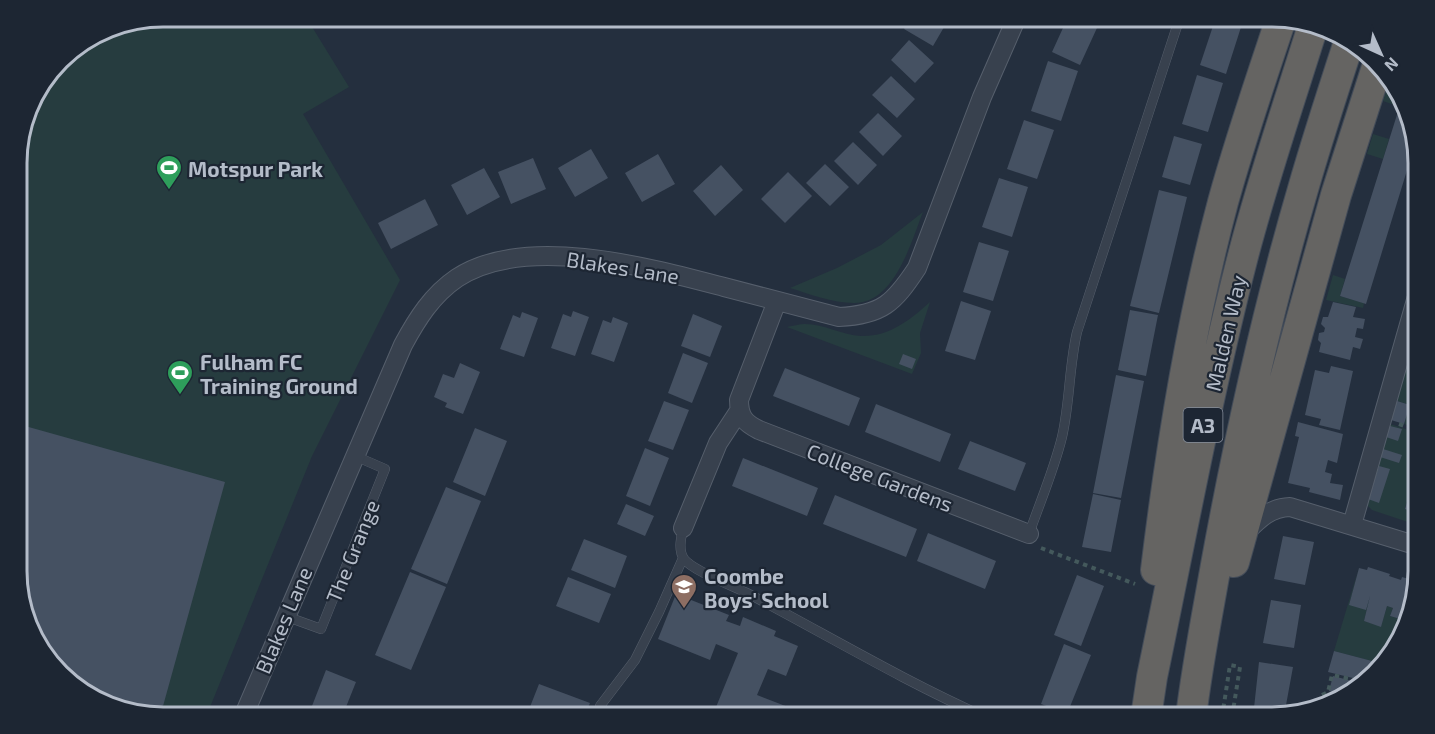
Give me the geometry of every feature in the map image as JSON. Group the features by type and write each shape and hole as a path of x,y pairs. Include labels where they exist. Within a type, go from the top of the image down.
{"highway":[{"path":"1152,677 1153,598 1165,498 1183,386 1223,202 1278,27"},
{"name":"Malden Way","path":"1148,707 1206,412 1266,176 1311,33"},
{"name":"Malden Way","path":"1192,707 1236,465 1280,273 1303,189 1347,49"},
{"path":"1196,679 1242,537 1336,195 1371,84"}],"street":[{"name":"Blakes Lane","path":"247,707 403,345 418,318 435,297 458,278 485,264 546,256 605,260 647,267 839,317 860,316 882,309 903,290 917,268 982,97 1012,27"},
{"path":"683,528 718,443 739,411 742,388 777,301"},
{"path":"1352,525 1408,328"},
{"name":"College Gardens","path":"739,411 742,419 759,430 1029,534"},
{"path":"1242,537 1260,518 1278,507 1290,507 1408,543"}],"lane":[{"path":"1029,534 1061,439 1071,359 1077,332 1176,27"},
{"name":"The Grange","path":"285,616 321,628 385,469 354,456"},
{"path":"683,528 680,540 684,558 692,566 746,592 930,692 963,707"},
{"path":"600,706 635,660 684,558"}],"path":[{"path":"1393,422 1408,427"},
{"path":"1029,534 1039,547 1136,585"},
{"path":"1224,707 1230,665 1240,667 1234,707"},
{"path":"1322,695 1328,692 1332,675 1354,680"}],"green space":[{"name":"Fulham FC Training Ground","path":"154,27 312,27 349,87 303,114 400,280 312,456 210,707 145,706 119,700 87,684 61,661 50,647 37,623 28,589 27,571 27,154 37,111 50,87 73,61 95,45 119,34"},
{"path":"1387,90 1390,95 1395,105 1383,101"},
{"path":"1373,134 1389,139 1383,159 1367,154"},
{"path":"923,212 907,254 891,282 880,293 868,300 854,303 838,302 790,288 837,268 881,245"},
{"path":"1333,275 1345,279 1340,296 1364,303 1363,308 1326,300"},
{"path":"930,302 920,333 921,353 912,374 787,327 812,324 854,335 871,336 898,326"},
{"path":"1408,365 1408,404 1397,401"},
{"path":"1408,411 1408,425 1404,424"},
{"path":"1390,424 1408,430 1408,500 1405,508 1408,509 1408,522 1372,510 1367,505"},
{"path":"1359,567 1349,605 1369,601 1364,621 1381,626 1387,606 1393,608 1390,616 1399,619 1385,647 1370,665 1371,661 1334,651"}],"building":[{"path":"905,27 944,27 933,46 904,29"},
{"path":"1063,27 1097,27 1080,65 1052,52"},
{"path":"1213,27 1241,27 1226,74 1200,65"},
{"path":"909,40 934,63 915,83 891,60"},
{"path":"1048,61 1078,71 1061,121 1031,111"},
{"path":"1197,75 1223,83 1208,132 1182,124"},
{"path":"891,76 915,99 897,118 872,95"},
{"path":"1398,111 1407,145 1408,167 1366,304 1340,296"},
{"path":"878,113 902,136 883,156 859,132"},
{"path":"1024,120 1054,130 1037,179 1007,169"},
{"path":"1174,136 1202,144 1190,185 1162,177"},
{"path":"853,142 877,165 858,185 834,161"},
{"path":"591,149 608,178 575,197 558,168"},
{"path":"658,154 675,184 642,202 625,173"},
{"path":"533,158 546,189 511,204 498,172"},
{"path":"825,164 849,187 830,206 806,183"},
{"path":"721,165 743,190 715,216 693,191"},
{"path":"484,168 500,197 467,215 451,185"},
{"path":"788,172 812,196 785,223 761,199"},
{"path":"999,178 1028,187 1012,237 982,227"},
{"path":"1159,190 1187,197 1159,313 1130,306"},
{"path":"425,199 438,225 391,249 378,223"},
{"path":"979,242 1009,251 993,301 963,292"},
{"path":"961,301 991,311 975,360 945,351"},
{"path":"1333,302 1356,307 1353,317 1365,319 1363,329 1357,328 1355,337 1363,339 1360,349 1353,347 1350,360 1319,352 1321,343 1318,340 1319,333 1324,332 1325,328 1321,324 1323,317 1328,317"},
{"path":"1130,310 1158,315 1146,376 1118,370"},
{"path":"573,311 589,317 575,356 551,348 563,314 571,317"},
{"path":"522,312 538,318 524,357 500,349 513,315 520,318"},
{"path":"693,314 722,326 710,357 681,346"},
{"path":"613,317 628,323 614,362 591,354 603,320 611,323"},
{"path":"683,353 708,363 692,403 668,393"},
{"path":"903,354 916,359 912,369 899,364"},
{"path":"460,363 480,372 463,414 445,407 447,403 434,397 443,374 454,378"},
{"path":"1331,366 1353,371 1340,430 1319,425 1321,419 1305,415 1315,370 1329,373"},
{"path":"785,368 860,398 849,426 773,396"},
{"path":"1116,375 1144,381 1121,498 1093,493"},
{"path":"664,401 689,410 673,450 648,441"},
{"path":"1397,401 1408,404 1404,424 1391,420"},
{"path":"876,404 951,434 940,462 865,432"},
{"path":"1298,422 1343,434 1337,463 1328,460 1325,472 1332,474 1330,483 1343,485 1340,500 1309,492 1310,488 1288,483 1299,437 1295,436"},
{"path":"1390,426 1402,429 1398,441 1386,437"},
{"path":"27,427 225,482 163,707 145,706 119,700 87,684 61,661 50,647 37,623 28,589"},
{"path":"475,428 507,441 485,496 453,482"},
{"path":"970,441 1026,463 1015,491 958,469"},
{"path":"645,448 669,458 650,506 626,496"},
{"path":"1383,449 1402,455 1399,463 1380,457"},
{"path":"743,458 818,488 807,516 732,486"},
{"path":"1379,466 1390,469 1379,503 1368,499"},
{"path":"446,487 481,501 447,584 411,569"},
{"path":"1093,494 1121,500 1111,552 1082,547"},
{"path":"835,495 917,529 906,557 823,524"},
{"path":"626,504 654,516 645,536 617,524"},
{"path":"928,533 996,561 985,589 917,561"},
{"path":"1283,536 1314,542 1305,585 1274,579"},
{"path":"584,539 627,556 615,588 571,570"},
{"path":"1368,567 1401,580 1402,577 1408,579 1399,619 1390,616 1393,608 1387,606 1381,627 1364,621 1370,596 1366,610 1349,605 1359,568 1367,570"},
{"path":"410,572 446,587 411,670 375,655"},
{"path":"1077,575 1104,586 1081,646 1054,635"},
{"path":"568,577 611,594 599,623 556,606"},
{"path":"676,594 729,615 726,621 740,626 743,617 776,631 774,636 798,646 786,676 768,669 757,695 788,707 716,707 738,653 716,644 710,660 658,639"},
{"path":"1271,600 1301,605 1294,648 1263,643"},
{"path":"1064,644 1091,655 1070,707 1049,707 1041,704"},
{"path":"1334,651 1372,661 1355,679 1328,672"},
{"path":"1259,662 1293,667 1286,706 1254,707"},
{"path":"326,670 356,682 346,707 312,706"},
{"path":"1333,676 1352,681 1334,692 1329,691"},
{"path":"539,684 590,703 588,707 530,707"}],"place":[{"name":"Motspur Park","path":"169,191"},
{"name":"Fulham FC Training Ground","path":"180,396"},
{"name":"Coombe Boys' School","path":"684,610"}]}
